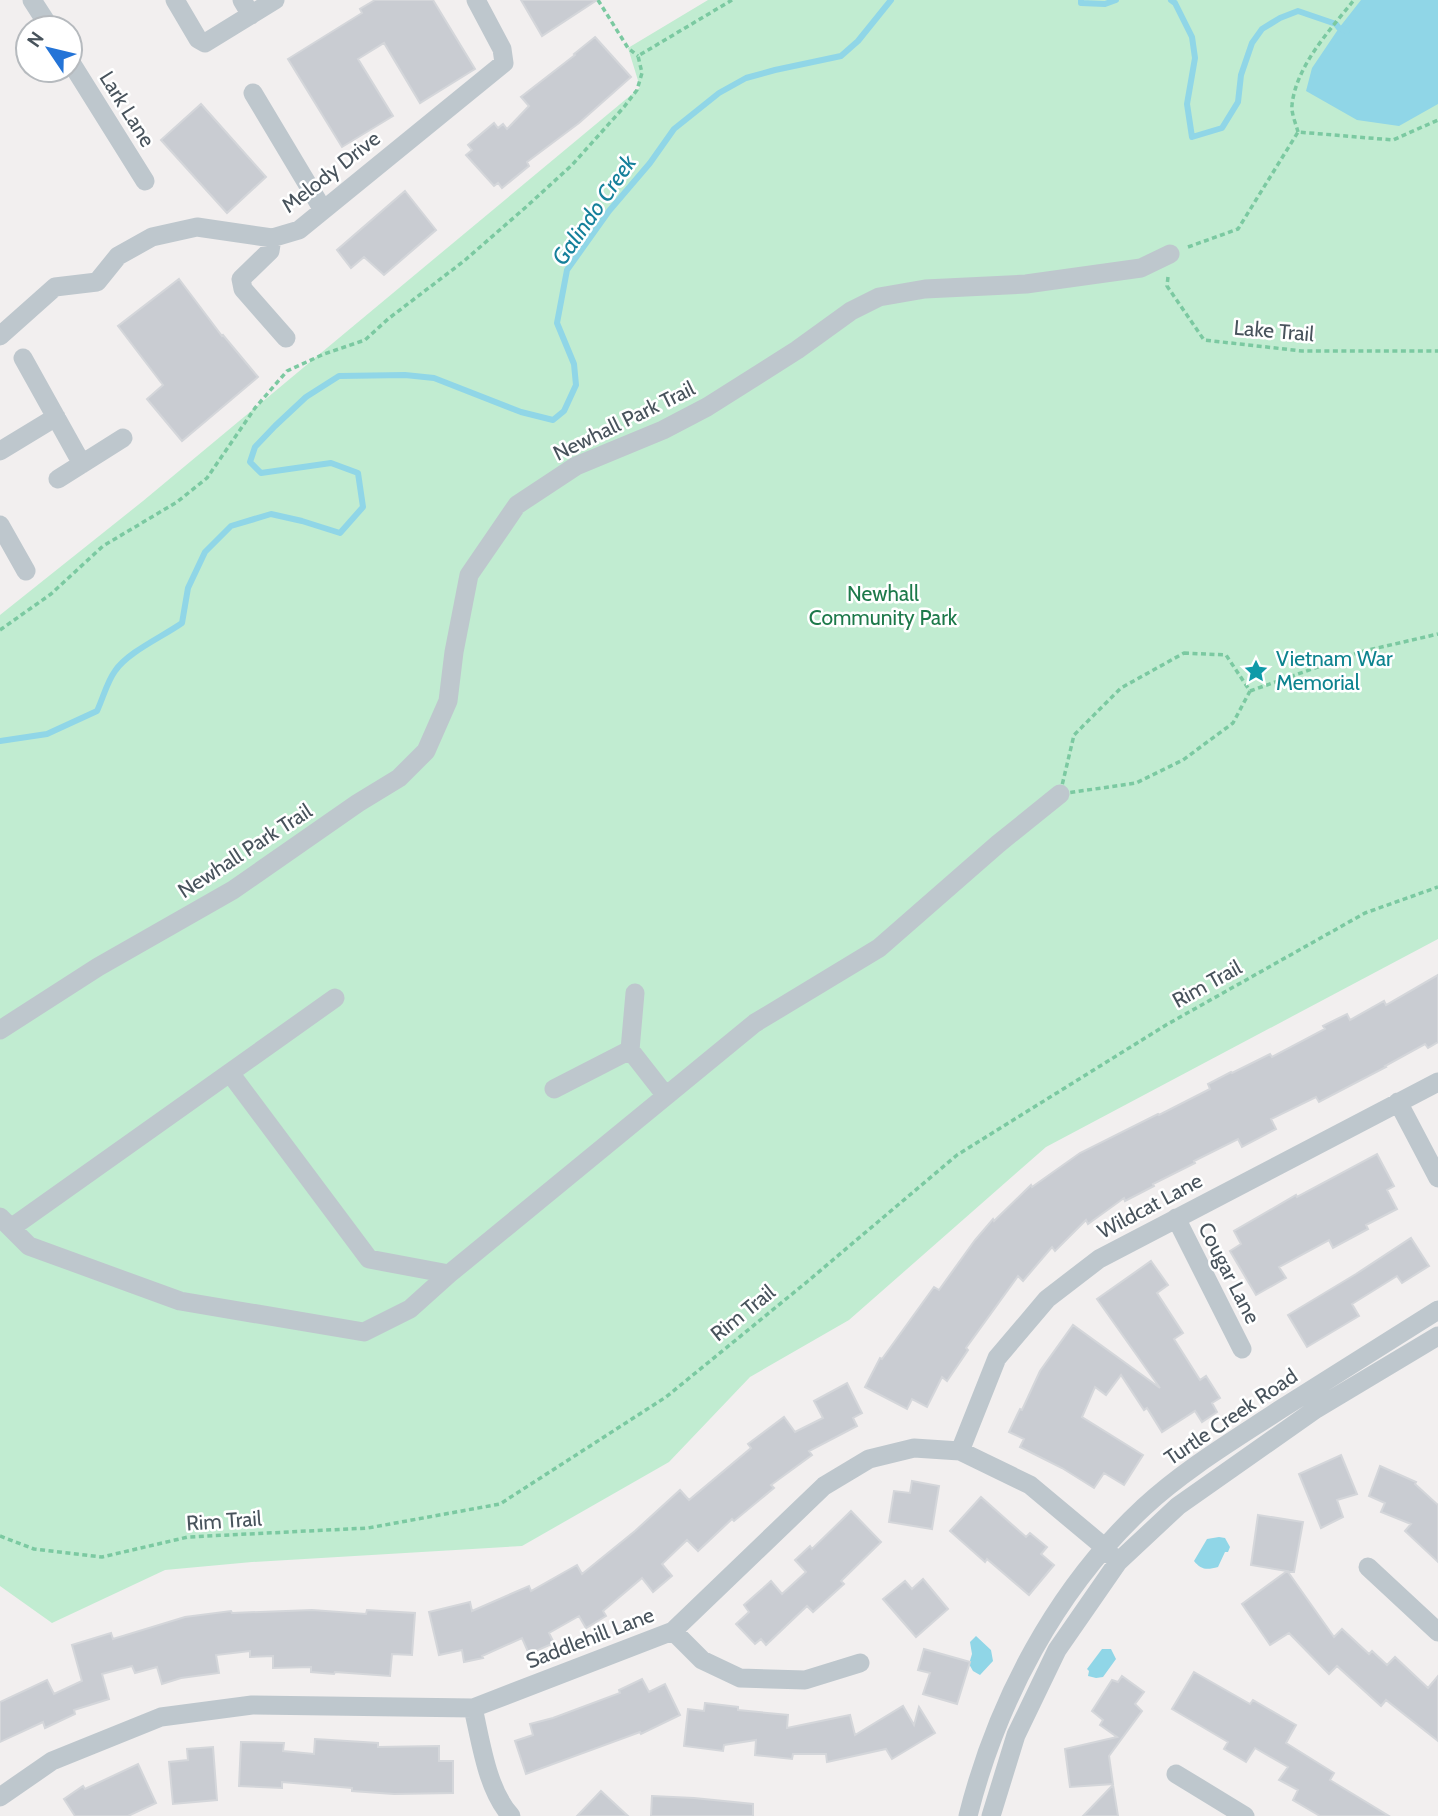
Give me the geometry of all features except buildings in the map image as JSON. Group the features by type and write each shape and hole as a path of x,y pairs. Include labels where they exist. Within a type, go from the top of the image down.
{"street":[{"path":"175,0 198,39 205,43 246,8 275,0"},
{"name":"Melody Drive","path":"0,336 55,287 97,282 118,256 152,237 197,226 272,238 299,230 504,63 502,48 476,0"},
{"name":"Lark Lane","path":"84,83 145,181"},
{"path":"253,93 323,210"},
{"path":"272,238 270,251 241,279 243,289 286,338"},
{"name":"Newhall Park Trail","path":"0,1030 98,967 233,890 398,778 426,751 448,701 454,652 469,575 517,505 576,466 663,430 707,407 797,350 851,311 880,296 925,289 1026,284 1141,268 1170,254"},
{"path":"23,358 82,464"},
{"path":"0,452 56,417"},
{"path":"58,479 123,439"},
{"path":"3,537 26,571"},
{"path":"335,998 230,1073 6,1222 29,1245 180,1301 364,1332 410,1309 755,1023 879,948 1060,794"},
{"path":"635,993 630,1050 666,1096"},
{"path":"554,1089 630,1050"},
{"path":"230,1073 369,1259 449,1274"},
{"name":"Wildcat Lane","path":"960,1451 997,1358 1047,1299 1099,1259 1438,1082"},
{"path":"1398,1102 1438,1178"},
{"name":"Cougar Lane","path":"1176,1218 1242,1349"},
{"name":"Turtle Creek Road","path":"991,1816 1016,1735 1057,1650 1111,1555 1144,1507 1200,1461 1438,1310"},
{"name":"Turtle Creek Road","path":"968,1816 998,1724 1024,1664 1063,1602 1111,1555 1178,1506 1316,1409 1438,1336"},
{"name":"Saddlehill Lane","path":"0,1797 52,1761 161,1717 252,1705 473,1708 673,1631 824,1486 869,1460 914,1448 960,1451 1030,1485 1111,1555"},
{"path":"1368,1567 1438,1632"},
{"path":"673,1631 702,1660 740,1678 805,1680 860,1663"},
{"path":"473,1708 486,1766 503,1807 511,1816"},
{"path":"1176,1774 1245,1816"}],"path":[{"path":"0,630 51,594 103,546 177,502 207,478 255,408 286,371 365,340 464,261 572,165 637,90 642,73 638,56 628,48 598,0"},
{"path":"638,56 732,0"},
{"path":"1170,254 1238,229 1298,132 1291,107 1301,74 1313,53 1354,0"},
{"path":"1298,132 1393,140 1438,120"},
{"name":"Lake Trail","path":"1170,254 1167,286 1203,340 1302,351 1438,351"},
{"path":"1250,691 1226,655 1184,653 1121,688 1074,736 1060,794 1136,783 1183,760 1233,723 1250,691 1360,652 1438,634"},
{"name":"Rim Trail","path":"0,1536 34,1549 102,1557 188,1537 368,1528 500,1504 666,1397 957,1155 1166,1025 1365,913 1438,887"}],"green space":[{"name":"Newhall Community Park","path":"708,0 1438,0 1438,939 1046,1147 849,1320 750,1377 669,1462 522,1546 252,1562 165,1570 52,1623 0,1586 0,615 143,501 637,90 640,87 628,48"}],"water":[{"path":"1361,0 1438,0 1438,104 1399,126 1357,120 1306,91 1312,68"},
{"path":"1225,1538 1230,1547 1228,1552 1225,1552 1218,1567 1202,1568 1194,1561 1207,1539"},
{"path":"976,1636 991,1650 993,1661 980,1675 973,1671 969,1664 972,1654 970,1642"},
{"path":"1102,1649 1111,1649 1116,1659 1103,1677 1088,1676 1087,1669"}],"waterway":[{"name":"Galindo Creek","path":"0,741 47,734 97,711 110,680 121,664 182,623 188,588 205,552 231,526 271,514 340,533 363,507 358,473 331,463 261,473 250,462 255,447 275,426 306,397 339,376 405,375 434,378 521,412 553,420 564,411 576,385 574,364 557,323 567,270 609,211 650,163 674,129 719,93 746,78 841,56 858,41 891,0"},
{"name":"Galindo Creek","path":"1081,0 1081,3 1105,4 1116,0"},
{"name":"Galindo Creek","path":"1171,0 1192,37 1195,58 1187,104 1192,137 1222,128 1238,102 1241,75 1252,43 1262,29 1298,11 1336,24 1347,31"}],"place":[{"name":"Vietnam War Memorial","path":"1256,671"}]}
